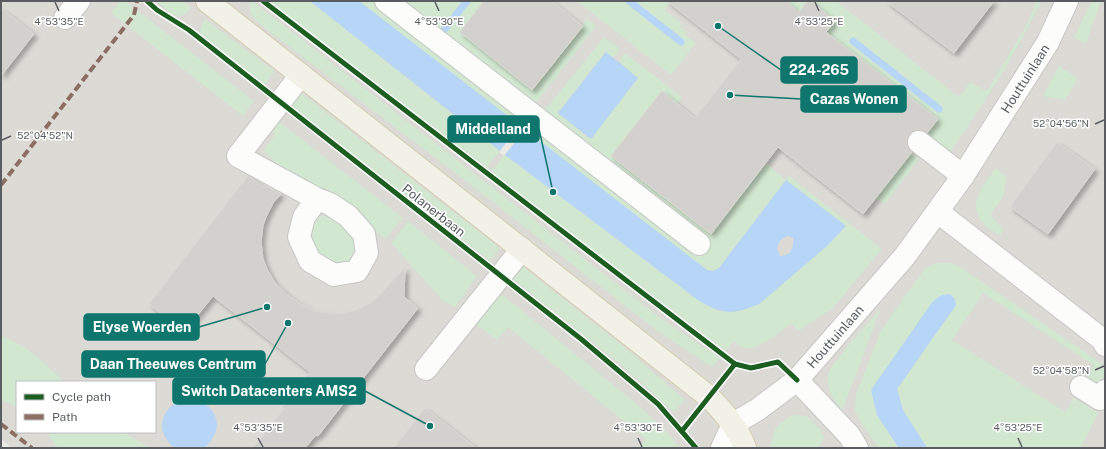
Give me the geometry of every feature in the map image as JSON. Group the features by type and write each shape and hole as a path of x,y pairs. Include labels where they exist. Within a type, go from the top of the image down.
{"main road":[{"name":"Polanerbaan","path":"209,2 709,397 720,407 733,424 745,448"}],"street":[{"path":"65,18 79,1"},
{"path":"386,1 699,244"},
{"name":"Houttuinlaan","path":"733,424 757,410 796,380 905,256 963,176 1048,42 1067,1"},
{"path":"301,75 238,156 317,199"},
{"path":"919,142 963,176"},
{"path":"938,212 1104,342"},
{"path":"426,369 522,250"},
{"path":"796,380 853,441"},
{"path":"1081,387 1100,399 1105,391"},
{"path":"722,448 733,424"}],"shaded area":[{"path":"1,1 1105,1 1105,448 12,448 1,439"}],"green space":[{"path":"120,1 125,1 254,101 243,116 111,13"},
{"path":"156,1 183,1 191,7 187,13 178,16 169,12"},
{"path":"250,1 252,1 663,320 720,358 712,367 656,330 480,192 257,22 250,12"},
{"path":"269,1 310,1 500,151 486,168"},
{"path":"359,1 485,1 460,32 533,88 587,19 596,26 519,125"},
{"path":"577,1 667,1 670,3 665,10 682,24 680,26 687,32 686,35 696,43 671,75"},
{"path":"786,1 836,1 959,97 970,83 987,91 1024,30 1037,1 1041,1 998,80 948,155 924,136 937,119"},
{"path":"1092,1 1101,1 1086,43 1074,38"},
{"path":"205,19 274,71 265,85 205,39 200,33 201,26"},
{"path":"604,37 620,49 613,58 605,52 558,113 590,139 638,78 619,62 625,53 682,97 677,103 661,92 611,156 761,169 767,164 786,180 719,268 713,271 707,270 527,132"},
{"path":"1059,66 1078,78 1065,100 1043,96"},
{"path":"297,90 500,248 490,261 288,104"},
{"path":"277,120 403,218 385,239 327,194 297,174 276,164 264,151 275,134 271,130"},
{"path":"911,153 919,159 885,204 876,198"},
{"path":"505,155 698,300 718,311 759,304 827,246 846,226 786,180 789,176 882,249 833,308 798,331 791,323 760,345 746,349 740,347 734,341 726,351 540,211 491,172"},
{"path":"996,168 1006,177 1004,195 992,212 991,216 1004,230 1000,236 983,223 978,216 976,208 976,201 982,187"},
{"path":"327,216 346,228 354,237 357,245 356,252 354,258 350,262 337,265 330,263 323,259 309,243 310,224 317,217"},
{"path":"408,221 477,276 455,307 443,301 391,243"},
{"path":"937,263 950,263 962,268 1098,361 1105,369 1105,375 1098,386 1086,379 1094,365 983,293 952,340 1065,412 1074,398 1098,413 1081,448 927,448 903,410 897,389 956,305 877,415 899,448 879,448 861,423 855,411 856,395 881,330 925,268"},
{"path":"522,266 630,352 685,400 674,412 620,364 513,279"},
{"path":"500,293 632,400 663,428 680,448 639,448 646,439 508,327 497,340 475,324"},
{"path":"881,308 842,411 829,389 828,374 843,351"},
{"path":"1,335 28,349 64,381 16,381 16,407 1,400"},
{"path":"793,415 806,416 818,426 825,437 818,448 771,448 774,431 776,428"},
{"path":"47,433 126,433 149,448 58,448"}],"water":[{"path":"310,1 359,1 707,270 713,271 719,268 786,180 846,226 827,246 759,304 735,312 721,311 698,300 505,155","holes":["789,236 793,238 791,251 787,255 780,256 777,249 781,240"]},
{"path":"606,52 638,78 591,139 558,113"},
{"path":"950,294 954,298 956,305 897,389 903,410 927,448 899,448 877,415 871,390 933,301 942,295"},
{"path":"191,398 204,403 214,413 217,425 216,432 207,446 203,448 175,448 163,433 162,425 164,417 167,410 173,405 181,400"}],"pier":[{"path":"521,124 526,128 504,156 499,152"}],"building":[{"path":"484,1 552,1 583,26 532,90 460,32"},
{"path":"667,1 786,1 799,12 808,1 811,1 835,21 826,32 938,119 927,133 920,130 909,134 907,146 912,152 863,214 778,147 711,234 611,156 662,91 695,118 741,59"},
{"path":"886,1 994,1 954,53"},
{"path":"1,8 34,34 1,76"},
{"path":"1057,142 1095,169 1048,234 1010,207"},
{"path":"248,176 263,187 266,186 281,194 273,203 266,217 263,225 261,242 263,259 267,269 275,283 288,295 302,305 318,312 339,314 354,311 376,299 405,267 404,297 418,308 318,436 316,435 305,448 253,448 284,409 282,408 310,372 213,296 184,332 149,304"},
{"path":"425,408 476,448 394,448"}],"waterway":[{"path":"444,30 467,1"},
{"path":"629,1 681,42"},
{"path":"853,41 939,109"}],"marked path":[{"path":"1,185 134,15 137,1"},
{"path":"1,424 32,448"}],"cycle path":[{"path":"147,1 157,10 189,30 581,339 658,404 696,448"},
{"path":"263,1 735,364 751,368 778,362 797,380"},
{"path":"682,431 735,364"}],"place":[{"name":"224-265","path":"718,26"},
{"name":"Cazas Wonen","path":"730,95"},
{"name":"Middelland","path":"553,192"},
{"name":"Elyse Woerden","path":"267,307"},
{"name":"Daan Theeuwes Centrum","path":"288,323"},
{"name":"Switch Datacenters AMS2","path":"430,426"}]}
